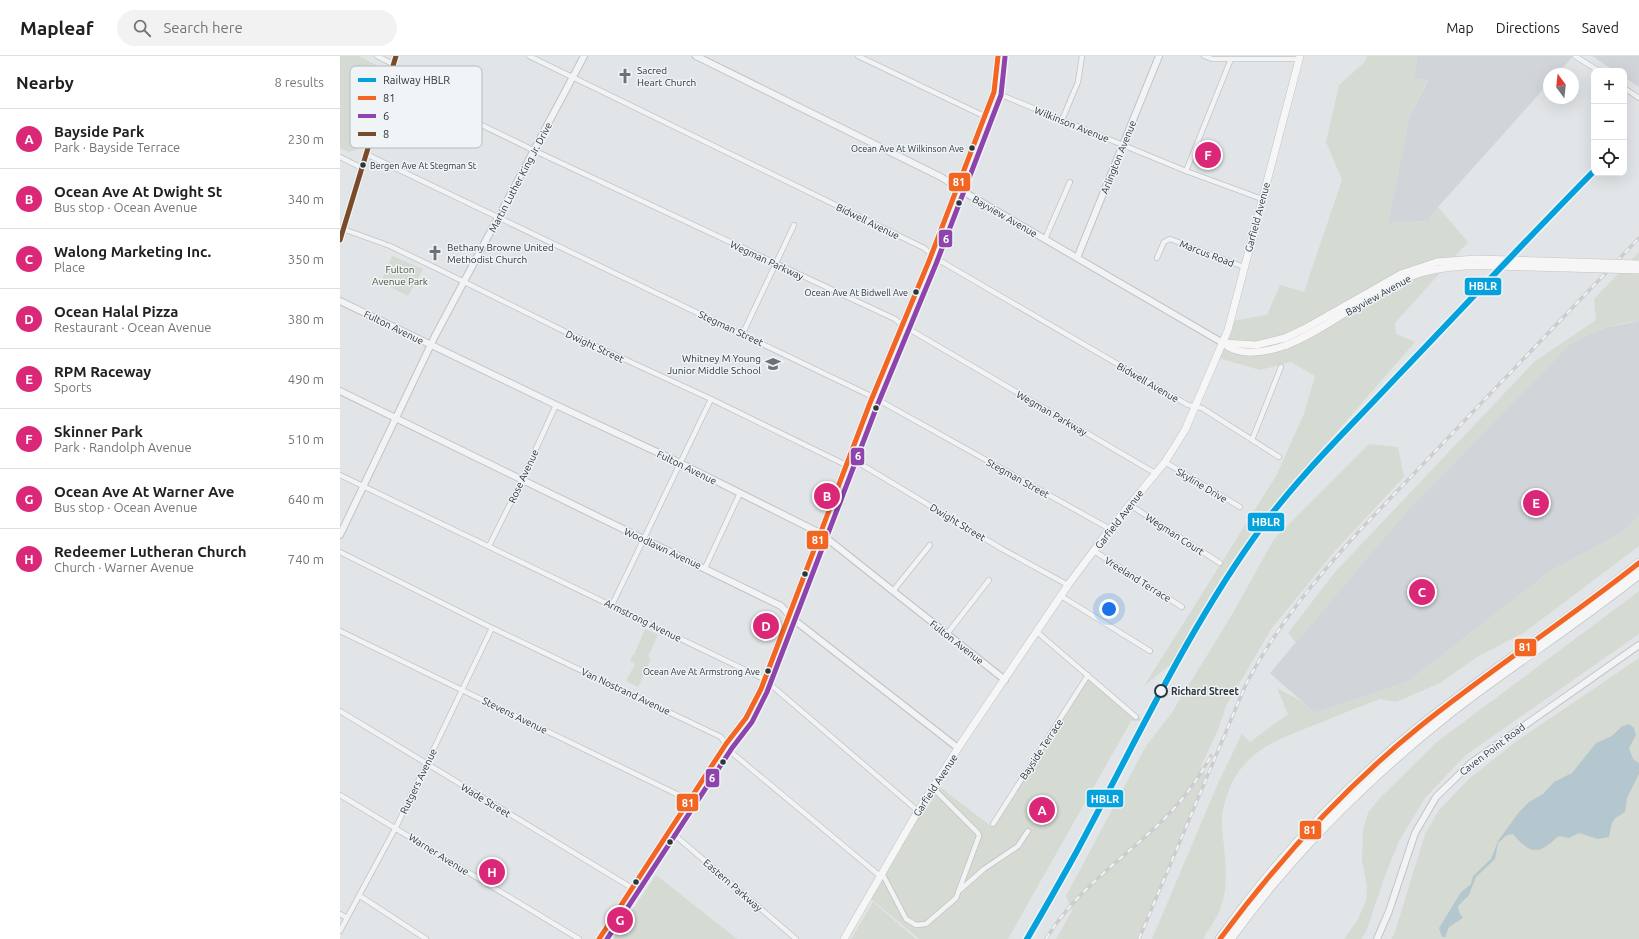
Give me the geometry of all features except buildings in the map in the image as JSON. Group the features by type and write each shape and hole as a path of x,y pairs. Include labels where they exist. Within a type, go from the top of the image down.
{"highway":[{"path":"1220,939 1257,890 1301,839 1338,800 1387,754 1444,707 1639,563"},
{"path":"1230,939 1277,879 1312,839 1351,799 1395,758 1453,711 1639,574"}],"main road":[{"name":"Garfield Avenue","path":"844,939 918,811 958,748 1068,585 1130,504 1165,462 1185,430 1223,343 1232,315 1299,57"},
{"name":"Bayview Avenue","path":"1286,342 1304,329 1401,274 1437,262 1476,259 1639,264"},
{"name":"Bayview Avenue","path":"1223,343 1256,345 1286,342 1308,335 1399,282 1418,274 1440,268 1479,265 1639,270"}],"street":[{"path":"377,56 393,64 396,56"},
{"name":"Bidwell Avenue","path":"529,56 924,248 931,255 1188,405 1202,408 1279,457"},
{"name":"Martin Luther King Jr. Drive","path":"340,535 431,345 584,56"},
{"name":"Bayview Avenue","path":"696,56 922,167 1223,343"},
{"path":"858,56 984,116"},
{"path":"599,939 726,744 746,718 761,689 849,457 931,255 994,92 998,56"},
{"path":"1062,120 1078,82 1082,56"},
{"name":"Arlington Avenue","path":"1077,258 1159,56"},
{"path":"1204,56 1212,59 1299,57"},
{"path":"1575,56 1594,68"},
{"path":"1186,171 1231,59"},
{"path":"1627,90 1639,98"},
{"name":"Wilkinson Avenue","path":"994,92 1186,171 1262,199"},
{"name":"Wegman Parkway","path":"482,125 895,319 902,325 1155,473"},
{"path":"340,240 368,148"},
{"name":"Stegman Street","path":"366,154 499,216 873,397 1110,530"},
{"path":"340,157 362,168"},
{"path":"1045,239 1070,182"},
{"path":"743,333 794,225"},
{"name":"Dwight Street","path":"343,229 390,246 574,336 711,399 846,465"},
{"name":"Marcus Road","path":"1157,258 1164,242 1170,239 1244,267"},
{"name":"Fulton Avenue","path":"340,301 680,464 820,533 1005,680"},
{"path":"1252,440 1281,368"},
{"name":"Woodlawn Avenue","path":"340,391 781,606 794,619 958,748"},
{"path":"612,605 711,399"},
{"name":"Rose Avenue","path":"489,546 522,480 556,405"},
{"name":"Dwight Street","path":"849,457 1002,548 1068,585"},
{"name":"Skyline Drive","path":"1165,462 1240,507"},
{"name":"Armstrong Avenue","path":"340,475 764,679 918,811"},
{"path":"705,568 740,493"},
{"name":"Wegman Court","path":"1130,504 1220,563"},
{"path":"892,591 930,545"},
{"name":"Vreeland Terrace","path":"1094,551 1182,607"},
{"name":"Van Nostrand Avenue","path":"340,552 492,628 722,737 731,752 881,874"},
{"path":"947,634 989,580"},
{"path":"1061,596 1150,651"},
{"name":"Rutgers Avenue","path":"340,931 396,827 492,628"},
{"name":"Stevens Avenue","path":"340,631 689,800"},
{"path":"1037,632 1136,717"},
{"name":"Caven Point Road","path":"1377,939 1389,911 1415,833 1436,797 1476,759 1639,645"},
{"name":"Bayside Terrace","path":"993,824 1088,675"},
{"name":"Wade Street","path":"340,711 632,888"},
{"path":"881,874 906,919 916,925 926,924 956,898 960,890 962,878 978,833 933,788"},
{"name":"Warner Avenue","path":"340,795 396,827 579,939"},
{"name":"Eastern Parkway","path":"670,830 796,939"},
{"path":"960,890 984,869 1018,846 1028,831"},
{"path":"360,896 426,939"},
{"path":"340,914 347,918"}],"shaded area":[{"path":"1417,56 1573,56 1562,68 1543,68 1543,90 1438,207 1428,221 1388,223 1409,117 1428,81 1414,78"},
{"path":"1592,56 1639,56 1639,87 1627,79 1627,68 1610,68"},
{"path":"1639,321 1639,516 1623,532 1549,572 1409,681 1315,713 1270,673 1406,512 1571,343 1608,327"},
{"path":"1629,724 1634,728 1636,735 1629,748 1633,759 1639,763 1639,774 1627,798 1625,812 1614,819 1609,837 1598,839 1579,833 1569,838 1559,836 1544,848 1534,850 1521,843 1513,834 1507,835 1498,843 1495,859 1476,877 1469,895 1458,906 1459,912 1463,918 1449,927 1445,937 1442,937 1439,928 1461,892 1471,884 1473,876 1491,859 1498,841 1519,812 1529,802 1543,794 1554,782 1572,773 1596,743 1612,736 1622,726"}],"green space":[{"path":"340,56 358,56 378,66 350,66 350,148 358,148 349,152 340,148"},
{"path":"1367,56 1417,56 1414,78 1428,80 1409,117 1388,223 1428,221 1438,207 1468,242 1395,323 1396,334 1415,342 1307,466 1175,661 1144,686 1276,476 1304,414 1315,376 1291,362 1260,370 1218,358 1232,321 1267,315 1280,285 1304,292 1342,180 1326,142 1339,85 1365,62"},
{"path":"1206,140 1220,146 1210,170 1195,164"},
{"path":"1639,252 1639,321 1604,328 1571,343 1406,512 1296,643 1288,633 1336,571 1534,362 1596,320 1594,299"},
{"name":"Fulton Avenue Park","path":"392,256 423,269 408,296 381,282"},
{"path":"1369,444 1398,447 1404,477 1335,551 1272,628 1226,706 1218,730 1201,766 1206,775 1138,939 1056,939 1072,911 1066,896 1146,746 1171,714 1233,613 1274,539"},
{"path":"1639,516 1639,546 1525,632 1477,657 1440,683 1396,702 1380,699 1348,711 1276,741 1252,757 1242,767 1234,779 1223,809 1222,822 1226,877 1224,897 1215,919 1203,939 1152,939 1219,781 1242,734 1250,742 1288,714 1277,688 1301,701 1315,713 1409,681 1549,572 1623,532"},
{"path":"1639,591 1639,634 1466,755 1425,798 1399,841 1385,876 1366,932 1361,939 1344,939 1358,919 1366,901 1367,886 1362,861 1363,830 1368,813 1378,800 1437,742"},
{"path":"645,629 658,634 648,657 651,659 638,687 626,681 635,664 630,661 632,655 634,655"},
{"path":"1639,658 1639,939 1391,939 1394,935 1425,834 1439,810 1470,778 1518,740"},
{"path":"1090,676 1143,721 1131,721 1008,939 919,939 871,899 936,784 992,827"},
{"path":"656,875 737,939 613,939"},
{"path":"873,902 916,939 851,939"}],"railway":[{"path":"1139,939 1246,684 1270,642 1313,584 1360,530 1639,238"},
{"path":"1046,939 1070,906 1084,891 1144,838 1174,808 1194,783 1211,756"}],"rail line":[{"name":"HBLR","path":"1027,939 1077,851 1186,645 1210,605 1261,528 1291,490 1323,454 1591,174"}],"transit line":[{"name":"8","path":"393,66 396,56"},
{"name":"81","path":"599,939 726,744 746,718 761,689 870,403 929,261 994,92 998,56"},
{"name":"6","path":"607,939 732,748 752,722 767,692 877,406 936,264 1001,95 1005,57"},
{"name":"8","path":"340,240 368,148"},
{"name":"81","path":"1220,939 1288,854 1338,801 1390,751 1445,707 1639,563"}],"place":[{"name":"Sacred Heart Church","path":"625,76"},
{"name":"Ocean Ave At Wilkinson Ave","path":"972,148"},
{"name":"Skinner Park","path":"1208,155"},
{"name":"Bergen Ave At Stegman St","path":"363,165"},
{"name":"Bethany Browne United Methodist Church","path":"435,253"},
{"name":"Ocean Ave At Bidwell Ave","path":"916,292"},
{"name":"Whitney M Young Junior Middle School","path":"773,364"},
{"name":"Ocean Ave At Dwight St","path":"827,496"},
{"name":"RPM Raceway","path":"1536,503"},
{"name":"Walong Marketing Inc.","path":"1422,592"},
{"name":"Ocean Halal Pizza","path":"766,626"},
{"name":"Ocean Ave At Armstrong Ave","path":"768,671"},
{"name":"Richard Street","path":"1161,691"},
{"name":"Bayside Park","path":"1042,810"},
{"name":"Redeemer Lutheran Church","path":"492,872"},
{"name":"Ocean Ave At Warner Ave","path":"620,920"}]}
